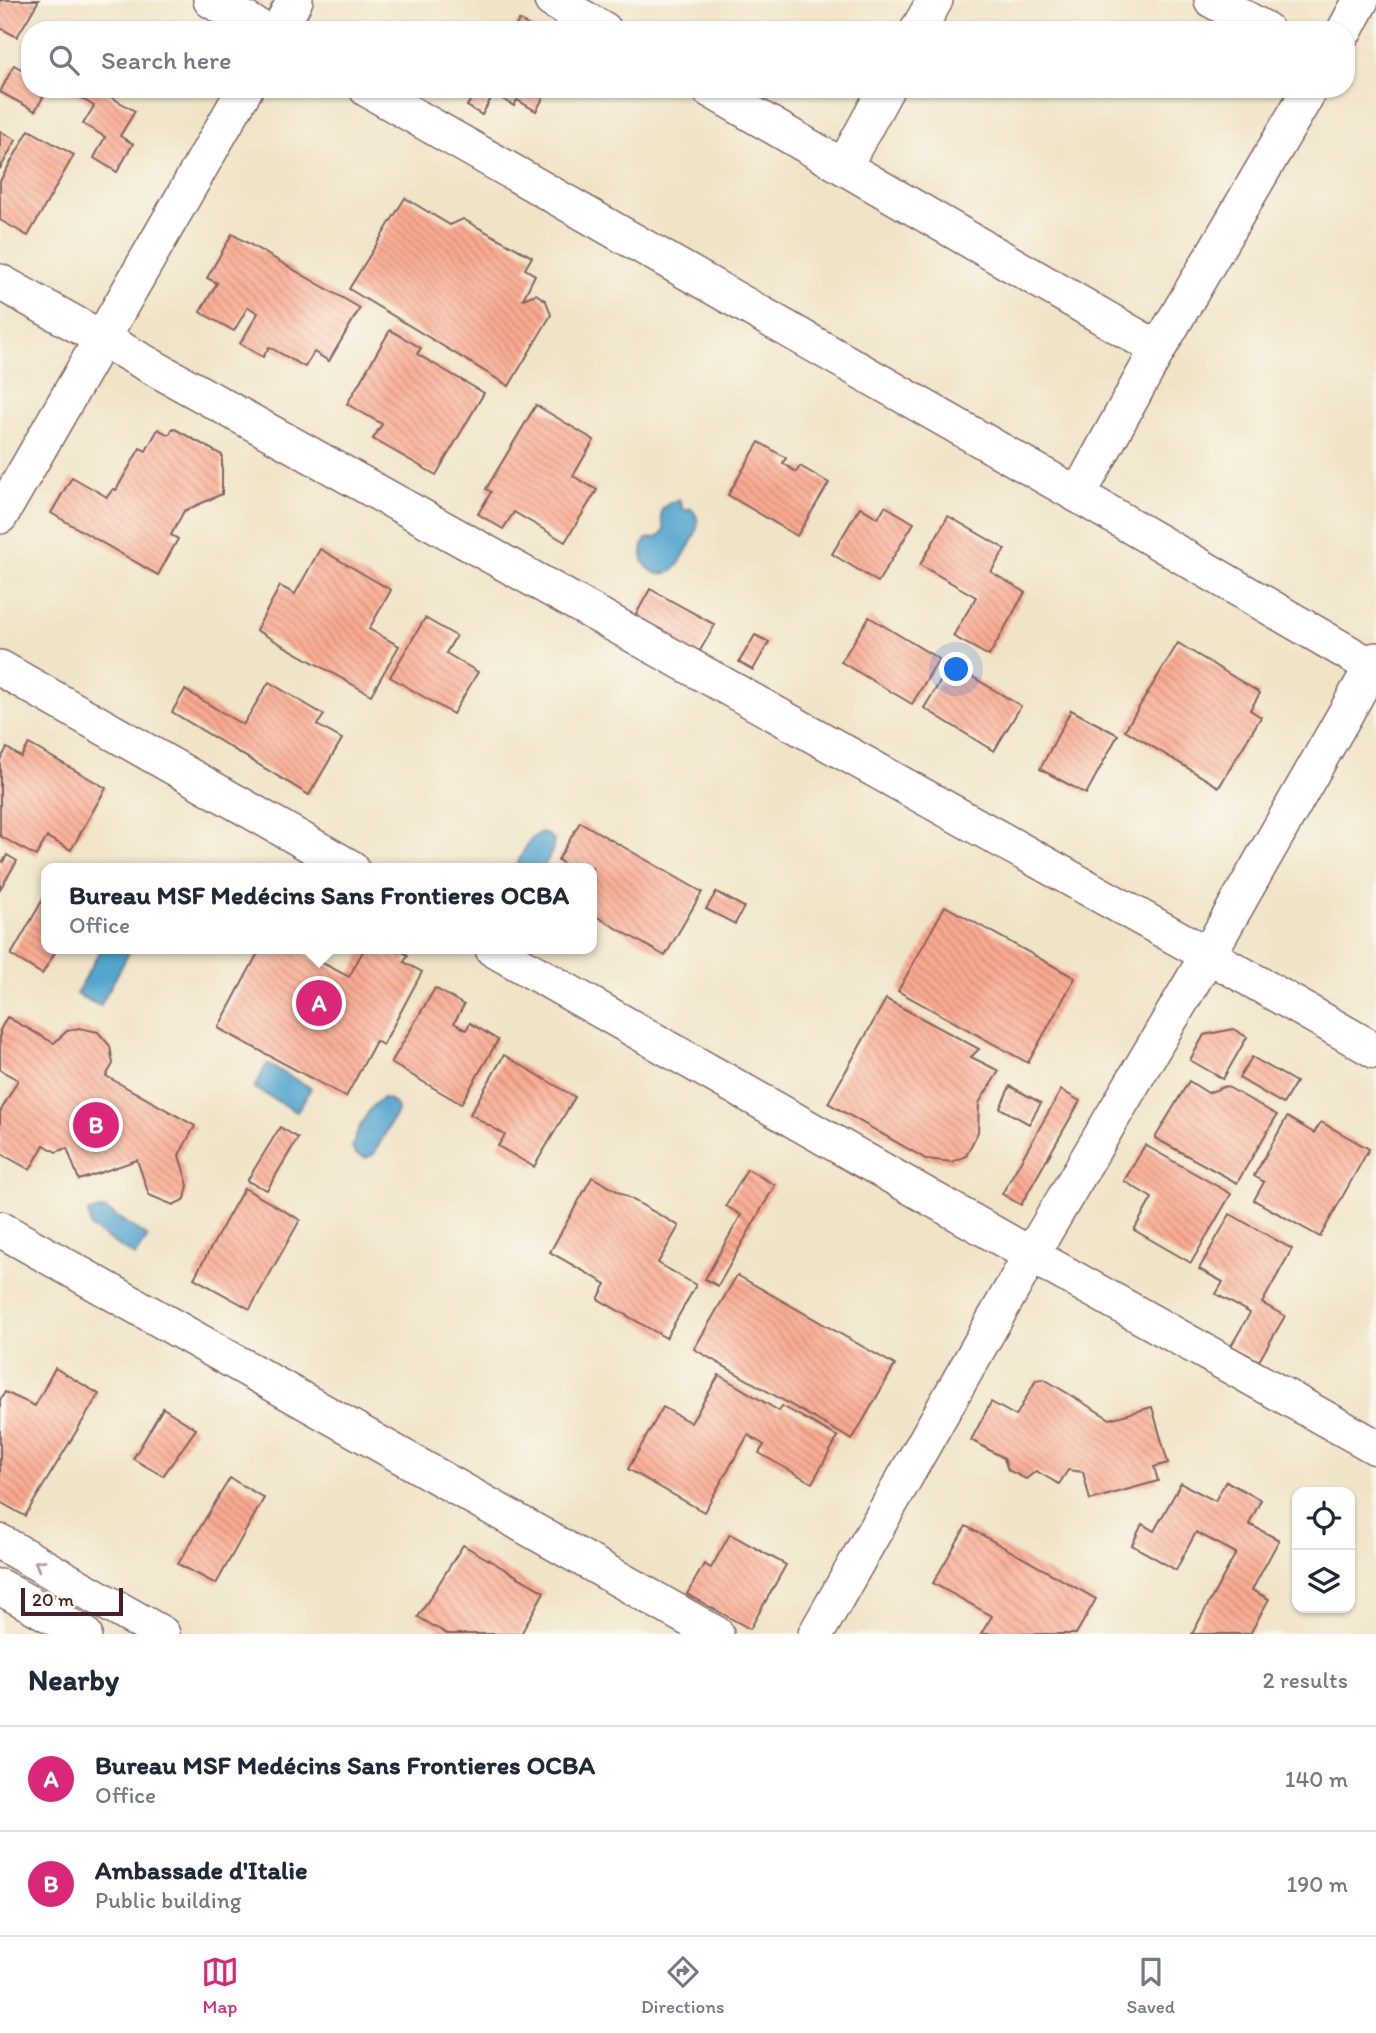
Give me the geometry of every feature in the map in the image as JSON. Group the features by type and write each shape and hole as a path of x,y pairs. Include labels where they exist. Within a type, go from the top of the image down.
{"street":[{"path":"211,0 247,21"},
{"path":"284,21 295,0"},
{"path":"552,0 588,21"},
{"path":"923,21 935,0"},
{"path":"1212,0 1250,21"},
{"path":"1350,21 1361,0"},
{"path":"0,516 240,98"},
{"path":"383,98 1375,665 1031,1255 816,1634"},
{"path":"725,98 1158,349"},
{"path":"844,166 881,98"},
{"path":"1078,495 1158,349 1305,98"},
{"path":"0,282 1376,1051"},
{"path":"0,668 342,863"},
{"path":"502,954 1031,1255 1376,1447"},
{"path":"0,1229 716,1634"},
{"path":"0,1542 162,1634"},
{"path":"0,1587 83,1634"}],"water":[{"path":"679,500 683,509 687,511 690,508 695,513 698,524 676,567 668,573 656,573 647,567 643,559 644,544 646,539 662,534 663,508"},
{"path":"542,833 554,840 552,852 546,863 518,863 529,842"},
{"path":"98,954 128,954 100,1006 76,994"},
{"path":"267,1064 311,1088 297,1112 254,1088"},
{"path":"383,1098 390,1100 397,1111 374,1154 366,1158 355,1154 352,1147 360,1127 368,1113"},
{"path":"105,1209 148,1237 135,1256 91,1228 88,1212"}],"building":[{"path":"0,0 39,0 27,21 21,21 21,30 17,37 0,28"},
{"path":"14,65 21,69 21,98 43,98 35,111 0,92"},
{"path":"81,98 112,98 135,111 120,136 133,144 117,172 94,158 105,137 83,124 94,106"},
{"path":"472,98 491,98 482,115 467,106"},
{"path":"501,98 543,98 536,111 517,100 514,106"},
{"path":"29,130 74,155 28,236 0,220 0,181"},
{"path":"0,131 16,140 0,169"},
{"path":"405,198 450,225 463,219 532,257 525,269 535,275 523,299 536,294 546,301 551,315 509,386 349,289"},
{"path":"232,234 360,308 329,361 314,352 305,367 269,347 263,357 240,344 258,313 248,307 234,331 200,312 217,283 207,278"},
{"path":"390,330 421,348 417,354 484,393 436,475 373,439 382,424 347,404"},
{"path":"536,405 594,440 573,476 597,490 565,542 514,512 503,529 478,514 491,492 486,489"},
{"path":"173,428 222,455 222,494 184,511 171,535 178,539 158,575 51,513 72,477 107,497 113,489 116,490 140,448 146,451 158,429 169,435"},
{"path":"759,442 786,458 783,463 796,472 800,466 829,483 797,536 728,495"},
{"path":"885,506 914,523 878,582 832,554 860,507 878,518"},
{"path":"948,516 1005,549 991,572 1025,592 989,656 953,636 976,597 920,565"},
{"path":"320,549 391,590 369,629 399,646 371,695 256,630 280,586 295,594"},
{"path":"650,589 715,625 698,654 634,618"},
{"path":"869,617 939,659 912,704 841,662"},
{"path":"425,618 456,636 446,653 478,672 453,714 390,677"},
{"path":"755,635 769,642 753,670 739,662"},
{"path":"1178,643 1260,693 1250,710 1261,717 1219,787 1125,730"},
{"path":"951,664 1021,706 994,751 924,708"},
{"path":"269,682 324,715 317,725 342,739 309,795 172,712 185,690 243,725"},
{"path":"1071,710 1118,735 1086,794 1040,769"},
{"path":"29,744 106,788 71,850 47,837 36,856 0,836 0,760 7,748 21,757"},
{"path":"580,822 702,892 665,956 597,917 597,863 562,863 558,860"},
{"path":"7,855 17,861 0,889 0,860 3,862"},
{"path":"716,892 744,907 735,924 706,909"},
{"path":"41,903 41,954 54,954 42,974 11,955"},
{"path":"945,906 1075,978 1028,1063 898,991"},
{"path":"257,954 305,954 349,977 361,954 406,954 404,962 422,972 383,1045 376,1041 346,1097 218,1028"},
{"path":"435,988 464,1005 454,1023 466,1030 470,1023 498,1040 461,1104 391,1063"},
{"path":"886,999 979,1049 971,1057 999,1071 979,1103 978,1132 966,1156 952,1162 926,1159 828,1103"},
{"path":"7,1017 54,1043 67,1031 79,1028 98,1032 110,1046 113,1064 106,1076 195,1126 179,1155 188,1185 185,1199 173,1205 149,1195 137,1160 79,1180 67,1148 56,1152 44,1145 30,1170 0,1153 0,1112 18,1080 0,1070 0,1030"},
{"path":"1233,1029 1247,1037 1223,1079 1190,1060 1204,1035"},
{"path":"504,1055 575,1097 534,1167 498,1146 505,1135 470,1114"},
{"path":"1252,1057 1296,1082 1283,1104 1239,1078"},
{"path":"1189,1081 1208,1093 1226,1086 1277,1115 1237,1183 1155,1138"},
{"path":"1010,1086 1041,1103 1029,1124 1000,1108"},
{"path":"1061,1090 1080,1101 1021,1205 1002,1194"},
{"path":"1287,1117 1314,1133 1321,1122 1369,1149 1320,1237 1254,1200 1264,1182 1254,1176"},
{"path":"280,1127 298,1138 267,1190 247,1181"},
{"path":"1145,1145 1231,1194 1191,1263 1134,1230 1152,1198 1124,1181"},
{"path":"747,1169 775,1185 718,1286 705,1279 741,1215 726,1206"},
{"path":"592,1177 679,1226 658,1263 696,1285 666,1338 598,1299 606,1284 550,1252"},
{"path":"244,1188 300,1220 250,1309 194,1278"},
{"path":"1230,1214 1292,1249 1262,1303 1285,1316 1259,1361 1231,1346 1250,1313 1216,1294 1223,1282 1199,1269"},
{"path":"737,1275 895,1365 852,1440 694,1349"},
{"path":"55,1368 99,1394 25,1516 0,1502 0,1400 5,1392 35,1406"},
{"path":"719,1375 779,1411 782,1406 838,1437 812,1483 759,1453 764,1445 748,1435 704,1512 628,1469 663,1407 691,1423"},
{"path":"1044,1379 1110,1419 1152,1407 1168,1463 1154,1467 1158,1481 1090,1500 1083,1472 1068,1470 1059,1484 1036,1471 1026,1479 1008,1470 1004,1458 971,1440 991,1402 1016,1416 1036,1380"},
{"path":"163,1408 196,1429 163,1476 133,1459"},
{"path":"230,1478 264,1498 216,1584 178,1564"},
{"path":"1226,1481 1261,1500 1249,1524 1279,1540 1252,1590 1269,1599 1250,1634 1192,1634 1236,1553 1196,1532 1176,1570 1132,1545 1142,1524 1154,1531 1181,1483 1215,1501"},
{"path":"966,1526 1096,1599 1076,1634 981,1634 992,1616 933,1583"},
{"path":"730,1534 786,1565 750,1629 687,1594 704,1564 711,1568"},
{"path":"463,1545 544,1592 521,1634 447,1634 418,1617"}],"place":[{"name":"Bureau MSF Medécins Sans Frontieres OCBA","path":"319,1003"},
{"name":"Ambassade d'Italie","path":"96,1125"}]}
